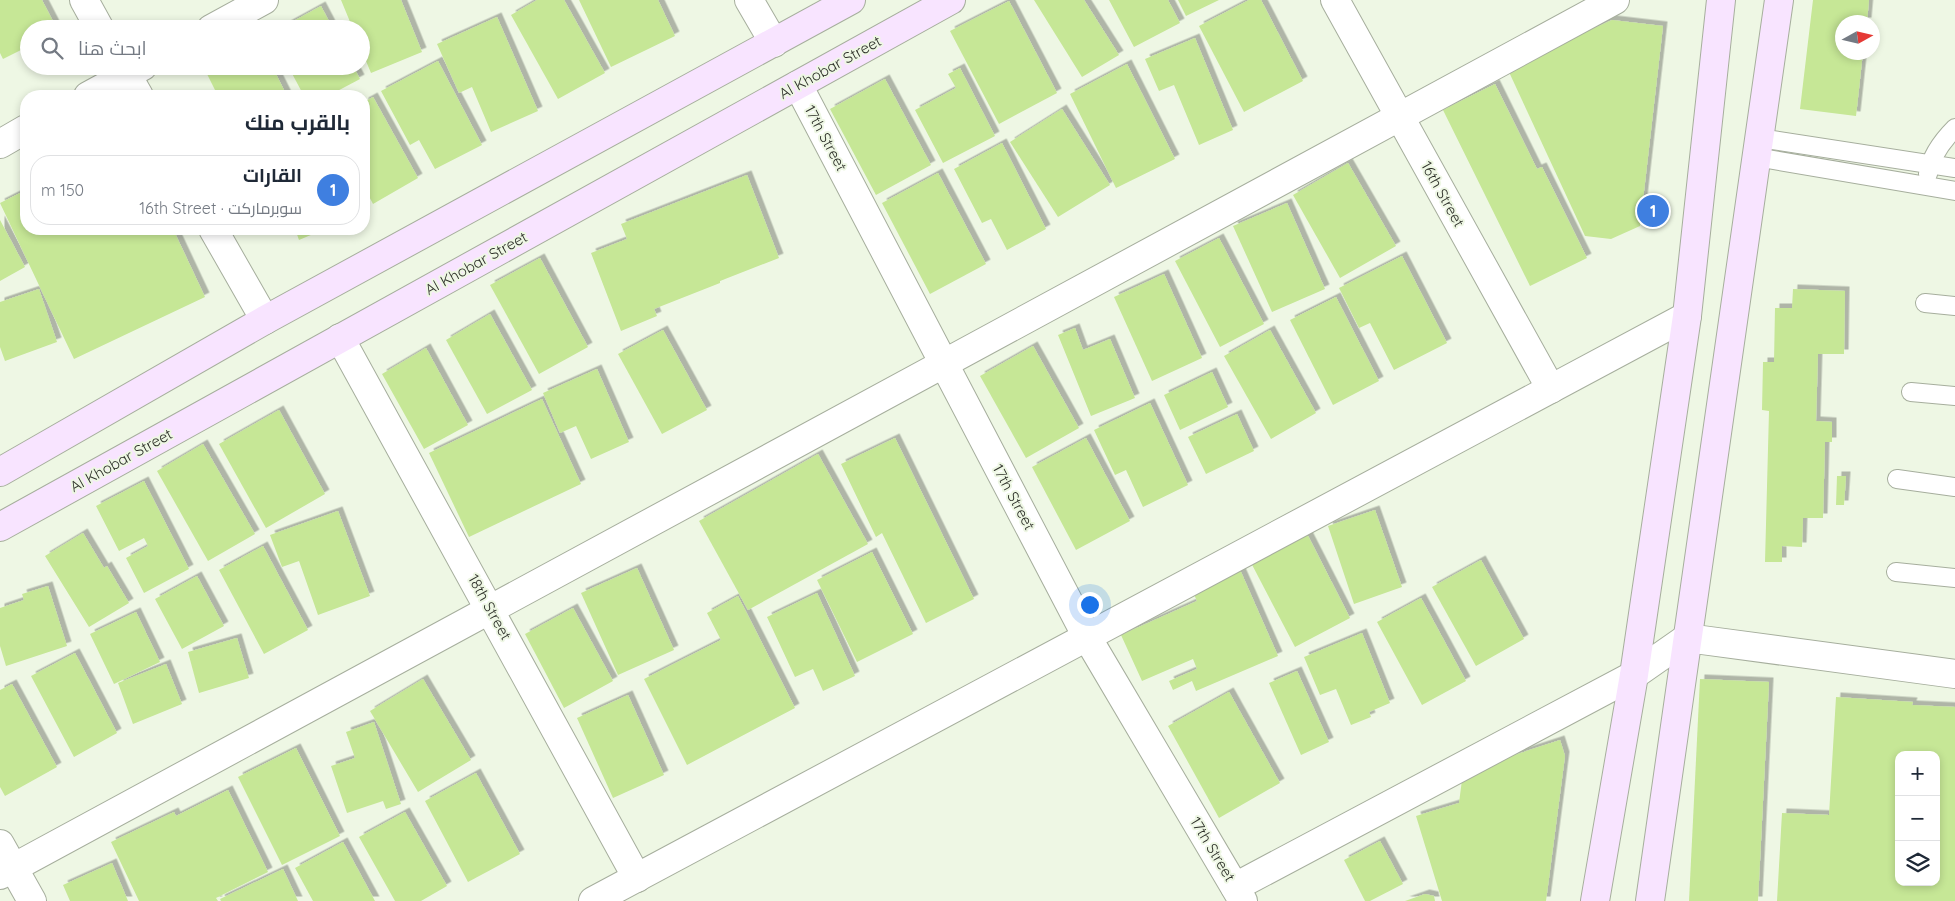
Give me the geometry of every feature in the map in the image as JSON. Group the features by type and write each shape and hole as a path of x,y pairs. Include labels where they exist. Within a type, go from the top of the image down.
{"street":[{"path":"84,0 95,20"},
{"path":"227,20 264,0"},
{"path":"749,0 774,43"},
{"path":"0,472 265,320 851,0"},
{"name":"Al Khobar Street","path":"0,527 951,0"},
{"name":"16th Street","path":"1335,0 1551,389"},
{"path":"7,872 1615,0"},
{"path":"1594,901 1634,675 1687,316 1721,0"},
{"path":"1650,901 1779,0"},
{"path":"101,90 132,76"},
{"name":"17th Street","path":"798,85 1087,637 1239,894"},
{"path":"0,144 20,132"},
{"path":"216,235 265,320"},
{"path":"593,901 1687,316"},
{"name":"18th Street","path":"340,338 637,878"},
{"path":"1239,894 1634,675 1687,638 1955,674"},
{"path":"0,844 7,872 32,901"}],"lane":[{"path":"1926,186 1930,164 1944,139 1955,128"},
{"path":"1758,148 1955,168"},
{"path":"1758,148 1955,191"},
{"path":"1925,303 1955,306"},
{"path":"1911,392 1955,396"},
{"path":"1897,479 1955,487"},
{"path":"1896,572 1955,578"}],"building":[{"path":"0,0 42,0 52,20 20,20 20,50 3,59 0,53"},
{"path":"341,0 401,0 422,52 371,73 370,20 349,20"},
{"path":"537,0 564,0 605,73 558,99 511,15"},
{"path":"579,0 658,0 675,36 611,67"},
{"path":"1034,0 1084,0 1119,55 1082,77"},
{"path":"1109,0 1168,0 1180,23 1134,47"},
{"path":"1178,0 1219,0 1186,16"},
{"path":"1249,0 1261,0 1303,81 1244,112 1199,26"},
{"path":"1813,0 1869,0 1868,15 1835,15 1835,60 1862,60 1856,116 1800,109"},
{"path":"1009,1 1057,93 999,124 950,31"},
{"path":"321,6 328,20 295,20"},
{"path":"497,17 538,111 491,132 472,87 459,93 437,44"},
{"path":"1612,20 1663,26 1640,226 1611,239 1585,236 1509,72 1509,67"},
{"path":"1195,38 1233,130 1199,145 1174,85 1159,91 1145,59"},
{"path":"438,61 482,145 435,169 419,140 410,145 381,91"},
{"path":"1127,64 1175,159 1116,188 1070,94"},
{"path":"960,68 995,136 943,163 915,110 956,88 948,74"},
{"path":"208,75 276,75 284,90 215,90"},
{"path":"293,75 358,75 360,79 339,90 301,90"},
{"path":"885,79 931,165 876,195 830,109"},
{"path":"1495,84 1537,169 1542,167 1587,258 1530,286 1443,110"},
{"path":"373,97 418,178 373,204 370,198 370,99"},
{"path":"1062,109 1110,185 1058,217 1010,142"},
{"path":"1002,143 1046,229 1007,250 991,219 982,223 954,169"},
{"path":"1348,163 1396,246 1340,278 1293,195"},
{"path":"938,173 986,264 930,294 882,203"},
{"path":"747,175 779,258 654,309 657,316 621,331 591,253 627,239 621,224"},
{"path":"20,193 20,235 176,235 205,297 74,359 0,203"},
{"path":"1287,203 1325,289 1272,312 1233,226"},
{"path":"0,220 25,267 0,281"},
{"path":"297,235 311,235 299,240"},
{"path":"1219,238 1264,324 1220,347 1175,261"},
{"path":"1402,256 1447,343 1394,370 1370,323 1359,328 1339,288"},
{"path":"540,258 588,347 539,374 490,285"},
{"path":"1164,274 1202,358 1152,381 1114,297"},
{"path":"39,289 57,342 5,361 0,347 0,302"},
{"path":"1793,289 1845,291 1844,354 1818,354 1816,421 1832,422 1832,442 1825,442 1823,518 1803,518 1802,547 1782,546 1782,562 1765,562 1769,411 1762,410 1763,362 1774,362 1775,308 1792,308"},
{"path":"1336,297 1379,381 1333,405 1290,320"},
{"path":"490,314 532,390 487,414 446,340"},
{"path":"1075,328 1083,350 1110,339 1135,398 1091,416 1058,335"},
{"path":"663,330 707,410 662,434 618,354"},
{"path":"1270,330 1316,413 1271,439 1224,356"},
{"path":"1033,346 1079,428 1026,458 980,376"},
{"path":"426,348 468,425 424,449 382,374"},
{"path":"597,369 629,442 591,459 576,426 560,433 543,393"},
{"path":"1212,372 1228,407 1180,430 1164,395"},
{"path":"542,399 581,484 469,537 429,453"},
{"path":"1150,403 1188,485 1143,507 1126,470 1115,475 1094,430"},
{"path":"279,410 325,494 266,528 219,444"},
{"path":"1237,414 1254,451 1206,474 1188,437"},
{"path":"895,438 974,599 926,623 882,533 876,537 841,464"},
{"path":"1086,438 1130,521 1076,550 1032,467"},
{"path":"203,444 255,534 208,561 157,471"},
{"path":"818,454 868,544 748,610 699,521"},
{"path":"1837,476 1846,476 1844,505 1836,505"},
{"path":"144,481 189,569 144,593 126,558 148,546 144,538 119,551 96,506"},
{"path":"1375,510 1402,587 1354,604 1328,526"},
{"path":"338,511 370,596 318,615 299,561 282,567 270,535"},
{"path":"1304,528 1350,618 1295,647 1248,557"},
{"path":"83,533 104,568 107,566 129,603 89,627 45,556"},
{"path":"263,546 308,630 264,654 219,570"},
{"path":"872,552 913,634 857,662 817,580"},
{"path":"1481,560 1524,639 1476,666 1432,587"},
{"path":"1237,563 1278,656 1196,691 1192,681 1173,690 1169,681 1197,669 1193,659 1142,681 1121,635 1197,601 1189,584"},
{"path":"637,568 674,650 618,675 581,593"},
{"path":"197,576 224,626 182,649 155,599"},
{"path":"48,586 67,646 6,666 0,646 0,608 24,600 22,594"},
{"path":"817,593 855,676 823,691 813,669 795,677 767,617"},
{"path":"738,596 795,708 687,765 644,679 721,640 707,613"},
{"path":"1421,598 1466,681 1422,705 1377,622"},
{"path":"573,608 613,681 564,708 525,634"},
{"path":"136,612 160,662 114,684 90,634"},
{"path":"1362,633 1390,703 1369,712 1371,717 1351,725 1336,689 1320,695 1304,657"},
{"path":"237,638 249,678 199,693 188,652"},
{"path":"75,653 117,733 74,757 31,676"},
{"path":"166,664 182,704 133,724 118,683"},
{"path":"1297,671 1329,742 1301,755 1269,683"},
{"path":"423,679 471,760 418,792 370,711"},
{"path":"1700,679 1769,682 1758,901 1689,901"},
{"path":"12,684 57,767 5,796 0,787 0,690"},
{"path":"1229,692 1280,783 1219,818 1168,726"},
{"path":"628,695 664,775 613,798 577,718"},
{"path":"1836,697 1913,702 1912,705 1955,707 1955,901 1777,901 1782,813 1829,815"},
{"path":"374,722 401,804 386,809 383,801 347,813 331,766 355,758 346,732"},
{"path":"1560,740 1565,756 1546,901 1442,901 1416,816 1459,803 1463,772"},
{"path":"296,748 340,836 282,865 238,777"},
{"path":"476,773 520,854 468,882 425,801"},
{"path":"228,790 268,872 216,898 218,901 139,901 111,842 174,812 176,816"},
{"path":"405,812 447,886 421,901 395,901 359,837"},
{"path":"1380,841 1403,884 1370,901 1365,901 1344,860"},
{"path":"343,842 375,901 313,901 295,868"},
{"path":"112,863 128,901 70,901 63,885"},
{"path":"283,869 298,901 221,901 220,899"},
{"path":"1425,894 1434,896 1435,901 1405,901"}],"place":[{"name":"القارات","path":"1653,211"}]}
